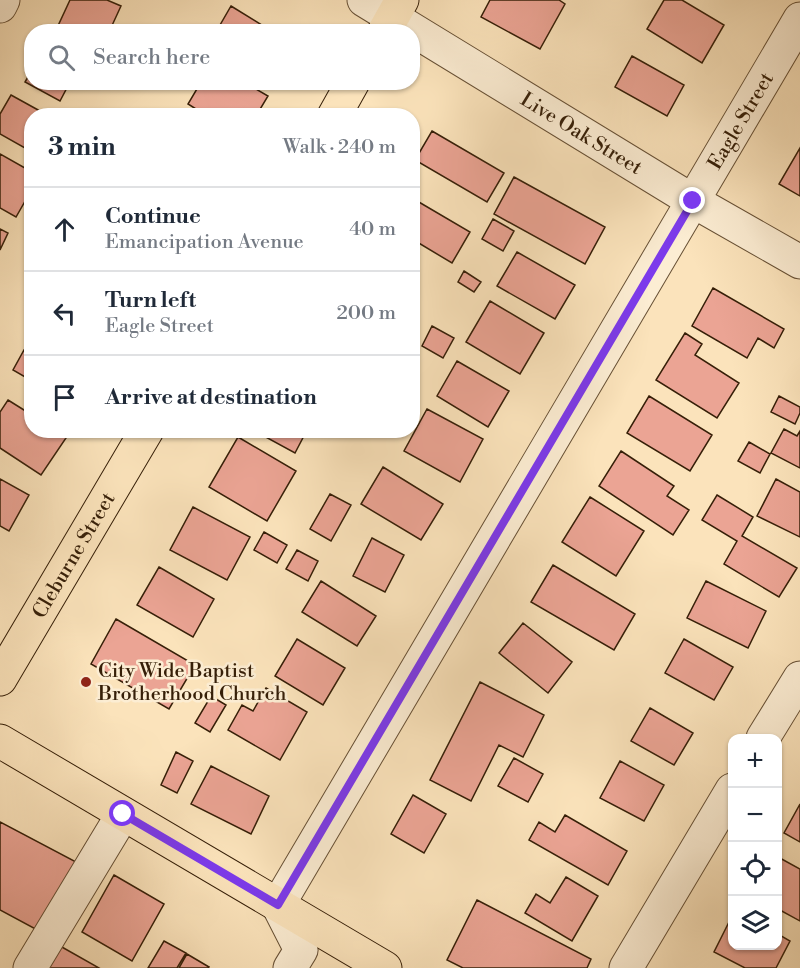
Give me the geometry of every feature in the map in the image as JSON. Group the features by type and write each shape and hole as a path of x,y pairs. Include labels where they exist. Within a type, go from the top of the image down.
{"main road":[{"path":"338,108 349,90"},
{"name":"Cleburne Street","path":"0,679 142,438"},
{"path":"0,741 385,968"}],"street":[{"path":"0,6 3,0"},
{"name":"Live Oak Street","path":"364,0 406,24"},
{"name":"Eagle Street","path":"278,905 800,19"},
{"name":"Live Oak Street","path":"420,33 693,201 800,262"},
{"path":"765,734 800,678"},
{"path":"626,968 728,797"},
{"path":"30,968 123,814"},
{"path":"278,905 301,950 290,968"}],"building":[{"path":"70,0 107,0 121,6 113,24 59,24"},
{"path":"490,0 559,0 565,4 540,49 481,17"},
{"path":"664,0 682,0 724,25 702,63 647,29"},
{"path":"231,6 260,24 221,24"},
{"path":"632,56 684,85 667,116 615,87"},
{"path":"40,90 66,90 60,101"},
{"path":"196,90 258,90 268,96 261,108 194,108 188,104"},
{"path":"11,95 35,108 24,108 24,148 0,134 0,114"},
{"path":"432,131 504,173 487,202 420,163 420,151"},
{"path":"800,148 800,196 779,184"},
{"path":"0,154 24,168 24,203 16,217 0,208"},
{"path":"514,177 605,227 585,264 494,214"},
{"path":"420,203 470,232 452,263 420,244"},
{"path":"493,219 514,231 503,251 482,239"},
{"path":"0,229 8,233 0,250"},
{"path":"517,252 575,285 555,319 497,286"},
{"path":"464,271 481,282 474,292 458,282"},
{"path":"713,288 784,329 774,348 758,338 747,358 692,326"},
{"path":"490,301 544,333 520,374 466,342"},
{"path":"432,326 454,338 443,358 422,346"},
{"path":"685,333 702,344 695,355 739,383 717,418 656,380"},
{"path":"24,350 24,376 13,370"},
{"path":"457,361 509,391 488,427 437,396"},
{"path":"649,396 712,435 690,471 627,433"},
{"path":"779,396 800,407 795,424 771,412"},
{"path":"8,400 24,410 24,438 66,438 41,475 0,448 0,412"},
{"path":"427,409 483,439 460,482 404,451 411,438 420,438 420,422"},
{"path":"784,429 797,436 800,431 800,468 771,453"},
{"path":"237,438 296,471 267,521 209,487"},
{"path":"268,438 303,438 295,453"},
{"path":"749,442 770,454 760,473 738,461"},
{"path":"621,451 674,486 667,496 689,510 673,535 599,486"},
{"path":"383,467 443,504 421,540 361,504"},
{"path":"0,479 29,495 9,531 0,526"},
{"path":"776,479 800,492 800,537 757,516"},
{"path":"330,494 351,505 331,541 310,529"},
{"path":"717,495 753,517 742,536 797,568 779,597 724,564 737,541 702,520"},
{"path":"590,497 644,531 616,576 562,542"},
{"path":"193,507 250,537 227,580 170,550"},
{"path":"264,532 287,545 277,563 254,550"},
{"path":"372,538 404,555 385,592 353,576"},
{"path":"297,550 318,561 308,581 286,569"},
{"path":"553,565 635,614 614,650 531,602"},
{"path":"159,567 214,599 193,637 137,605"},
{"path":"321,581 376,616 357,646 302,612"},
{"path":"706,581 766,611 748,648 687,618"},
{"path":"116,619 195,665 169,709 91,664"},
{"path":"523,623 572,662 548,693 499,653"},
{"path":"297,639 345,668 323,705 275,676"},
{"path":"684,639 733,667 714,700 665,673"},
{"path":"480,682 544,715 523,757 499,745 471,801 430,780"},
{"path":"266,688 307,712 280,760 228,730 242,705 253,711"},
{"path":"211,696 226,705 210,732 195,723"},
{"path":"650,708 693,733 674,765 631,741"},
{"path":"176,752 193,761 177,793 161,785"},
{"path":"514,758 543,774 528,802 498,786"},
{"path":"620,761 664,785 644,821 600,798"},
{"path":"211,766 269,796 251,834 191,804"},
{"path":"413,795 446,814 424,853 391,834"},
{"path":"800,804 800,842 784,833"},
{"path":"565,815 627,851 608,885 529,840 539,822 555,832"},
{"path":"0,822 78,863 41,932 0,910"},
{"path":"782,859 800,869 800,921 782,911"},
{"path":"114,875 164,904 132,961 82,932"},
{"path":"566,877 598,896 572,941 525,913 536,894 550,903"},
{"path":"477,900 591,959 587,968 463,968 447,960"},
{"path":"728,924 728,950 782,950 782,936 790,941 776,968 745,968 714,952"},
{"path":"164,941 186,953 177,968 148,968"},
{"path":"53,942 99,968 38,968"},
{"path":"187,954 209,967 179,968"}],"place":[{"name":"City Wide Baptist Brotherhood Church","path":"86,682"}],"route":[{"path":"123,814 278,905 693,201"}]}
